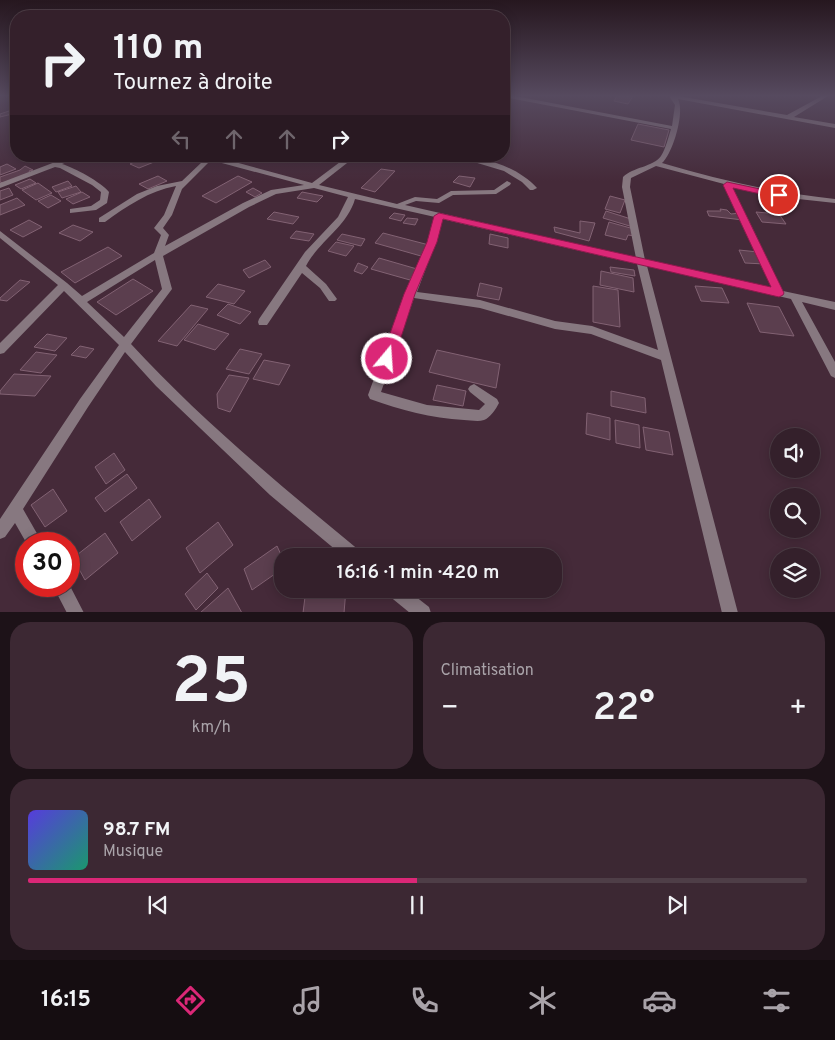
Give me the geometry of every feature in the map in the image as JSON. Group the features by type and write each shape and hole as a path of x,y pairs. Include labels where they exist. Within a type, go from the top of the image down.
{"street":[{"path":"655,125 672,128"},
{"path":"674,125 666,154 655,163 634,170 627,177 626,187 641,260 730,612"},
{"path":"0,186 62,162"},
{"path":"0,532 84,403 125,344 167,289 158,255 165,235 158,228 168,215 179,188 206,162"},
{"path":"226,162 402,208 641,260 835,306"},
{"path":"81,301 229,214 274,192 313,186 344,162"},
{"path":"482,162 506,168 520,175 532,188"},
{"path":"655,163 727,185 779,195 835,201"},
{"path":"54,165 70,168 84,178 96,182 105,192 104,201 94,208 73,211"},
{"path":"102,220 145,192 183,183"},
{"path":"402,208 401,204 414,199 439,201 451,194 496,192 507,183"},
{"path":"727,185 779,293"},
{"path":"263,322 310,251 338,223 350,207 352,196"},
{"path":"439,216 432,242 410,294 374,395 396,404 460,415 482,415 493,404 474,389"},
{"path":"0,234 64,285 125,344 160,383 275,490 345,548"},
{"path":"301,267 323,286 332,299"},
{"path":"2,346 64,285"},
{"path":"410,294 480,304 555,325 592,330 667,358"},
{"path":"794,296 835,373"},
{"path":"15,510 29,532"},
{"path":"67,597 76,612"},
{"path":"405,598 423,612"}],"building":[{"path":"638,125 669,130 664,147 631,140"},
{"path":"134,162 154,162 139,168 130,164"},
{"path":"7,164 16,169 0,175 0,167"},
{"path":"25,166 33,170 29,171 30,173 3,183 0,182 0,177 20,170"},
{"path":"381,169 395,171 375,192 361,188"},
{"path":"158,176 167,181 148,189 139,184"},
{"path":"238,176 252,182 216,203 202,196"},
{"path":"459,176 475,178 470,187 453,182"},
{"path":"30,179 36,183 21,189 15,185"},
{"path":"68,181 72,186 56,192 52,187"},
{"path":"38,183 52,193 36,200 22,190"},
{"path":"76,186 81,192 62,198 58,192"},
{"path":"9,188 13,195 0,200 0,191"},
{"path":"253,188 262,193 255,197 246,192"},
{"path":"82,192 90,197 73,204 66,199"},
{"path":"302,192 323,196 317,202 297,198"},
{"path":"51,195 61,201 48,208 38,201"},
{"path":"610,196 625,200 620,213 605,209"},
{"path":"17,198 25,205 0,215 0,205"},
{"path":"720,209 727,210 731,214 740,213 743,220 709,216 707,211 721,211"},
{"path":"606,211 631,219 633,227 603,218"},
{"path":"274,212 299,217 293,224 267,219"},
{"path":"756,212 779,214 786,224 762,222"},
{"path":"394,213 405,215 401,221 389,218"},
{"path":"407,218 418,219 415,225 403,223"},
{"path":"29,220 42,227 23,237 10,230"},
{"path":"580,221 595,223 589,241 555,232 554,227 580,233"},
{"path":"609,222 634,229 635,236 628,235 626,240 605,235"},
{"path":"73,225 93,232 80,241 59,233"},
{"path":"296,231 314,234 309,241 290,238"},
{"path":"383,233 429,245 421,256 375,243"},
{"path":"342,234 365,239 361,246 337,240"},
{"path":"490,234 508,238 508,248 489,244"},
{"path":"336,242 354,246 346,256 328,251"},
{"path":"108,247 122,256 75,283 61,272"},
{"path":"739,250 758,252 765,264 745,263"},
{"path":"379,258 417,269 410,280 371,269"},
{"path":"265,260 271,267 249,278 243,270"},
{"path":"358,263 368,267 362,274 354,271"},
{"path":"610,267 634,270 635,276 611,272"},
{"path":"601,271 633,278 634,292 600,285"},
{"path":"133,279 153,291 116,315 97,302"},
{"path":"20,280 30,282 7,301 0,300 0,298"},
{"path":"480,283 502,288 499,300 477,296"},
{"path":"218,284 245,291 234,304 206,297"},
{"path":"593,286 618,290 620,327 593,322"},
{"path":"695,286 722,288 729,303 701,301"},
{"path":"747,303 779,307 794,336 760,332"},
{"path":"228,304 251,312 240,324 217,315"},
{"path":"191,305 208,309 177,346 158,341"},
{"path":"198,324 229,334 215,350 184,340"},
{"path":"47,334 67,338 55,351 34,347"},
{"path":"80,346 94,349 86,358 71,355"},
{"path":"240,349 262,354 249,374 226,369"},
{"path":"437,350 500,364 496,388 429,372"},
{"path":"36,352 57,355 41,373 20,370"},
{"path":"264,360 290,365 279,385 253,379"},
{"path":"14,374 51,376 35,396 0,394 0,391"},
{"path":"229,375 249,378 230,412 218,408 217,394"},
{"path":"437,385 466,391 463,406 433,400"},
{"path":"611,391 645,398 646,413 611,406"},
{"path":"587,413 610,418 610,440 586,434"},
{"path":"615,420 639,425 640,448 616,443"},
{"path":"643,427 669,432 673,455 646,450"},
{"path":"114,453 125,470 106,484 95,467"},
{"path":"127,474 137,488 105,512 95,498"},
{"path":"53,489 67,511 45,527 31,505"},
{"path":"149,499 161,517 132,541 120,522"},
{"path":"218,522 233,545 200,573 186,548"},
{"path":"105,533 118,553 85,580 80,571 80,553"},
{"path":"274,548 274,575 252,590 244,569"},
{"path":"207,573 218,588 196,610 185,594"},
{"path":"228,588 241,612 201,612"},
{"path":"305,598 345,598 344,612 303,612"}],"route":[{"path":"387,359 410,294 432,242 439,216 558,241 779,293 727,185 779,195"}]}
